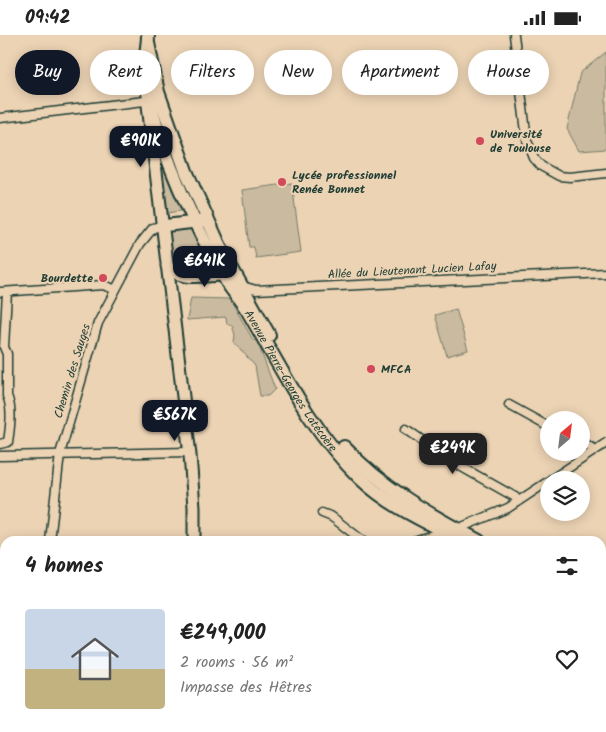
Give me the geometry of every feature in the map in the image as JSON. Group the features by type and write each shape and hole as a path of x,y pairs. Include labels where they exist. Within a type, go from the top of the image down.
{"main road":[{"name":"Avenue Pierre-Georges Latécoère","path":"148,39 144,71 171,165 246,309 297,399 350,467 386,498 466,536"},
{"name":"Avenue Pierre-Georges Latécoère","path":"148,39 163,105 201,221"},
{"path":"151,99 147,107 189,451 194,507 194,536"},
{"path":"161,226 201,221"},
{"path":"167,266 177,275 186,276 227,270"},
{"name":"Avenue Pierre-Georges Latécoère","path":"227,270 244,287 294,382 308,403 342,445 372,475 457,536"},
{"path":"171,297 173,287 186,276"}],"street":[{"path":"514,35 527,140 534,158 541,166 559,175 570,177 606,173"},
{"path":"0,118 151,99 163,105"},
{"name":"Chemin des Sauges","path":"51,536 60,454 98,323 114,289 147,234 153,228 161,226"},
{"name":"Allée du Lieutenant Lucien Lafay","path":"244,287 256,290 606,273"},
{"path":"0,444 8,442 10,432 10,402 7,396 7,354 4,347 4,292 102,285 114,289"},
{"path":"508,405 540,422"},
{"path":"406,429 451,461 515,497 518,501"},
{"path":"430,536 493,516 606,443"},
{"path":"590,447 595,450"},
{"path":"0,456 189,451"},
{"path":"322,513 332,517 357,536"}],"shaded area":[{"path":"606,52 606,149 579,151 567,129 580,73"},
{"path":"153,122 186,210 161,214"},
{"path":"292,183 301,252 256,258 254,247 249,247 242,190"},
{"path":"190,226 213,270 177,271 173,268 168,229"},
{"path":"191,298 230,299 253,340 257,341 275,389 268,396 260,396 255,366 234,342 235,335 232,325 227,324 226,317 187,320"},
{"path":"456,309 468,350 447,356 435,315"}],"place":[{"name":"Université de Toulouse","path":"480,141"},
{"name":"Lycée professionnel Renée Bonnet","path":"282,182"},
{"name":"Bourdette","path":"103,278"},
{"name":"MFCA","path":"371,369"}]}
